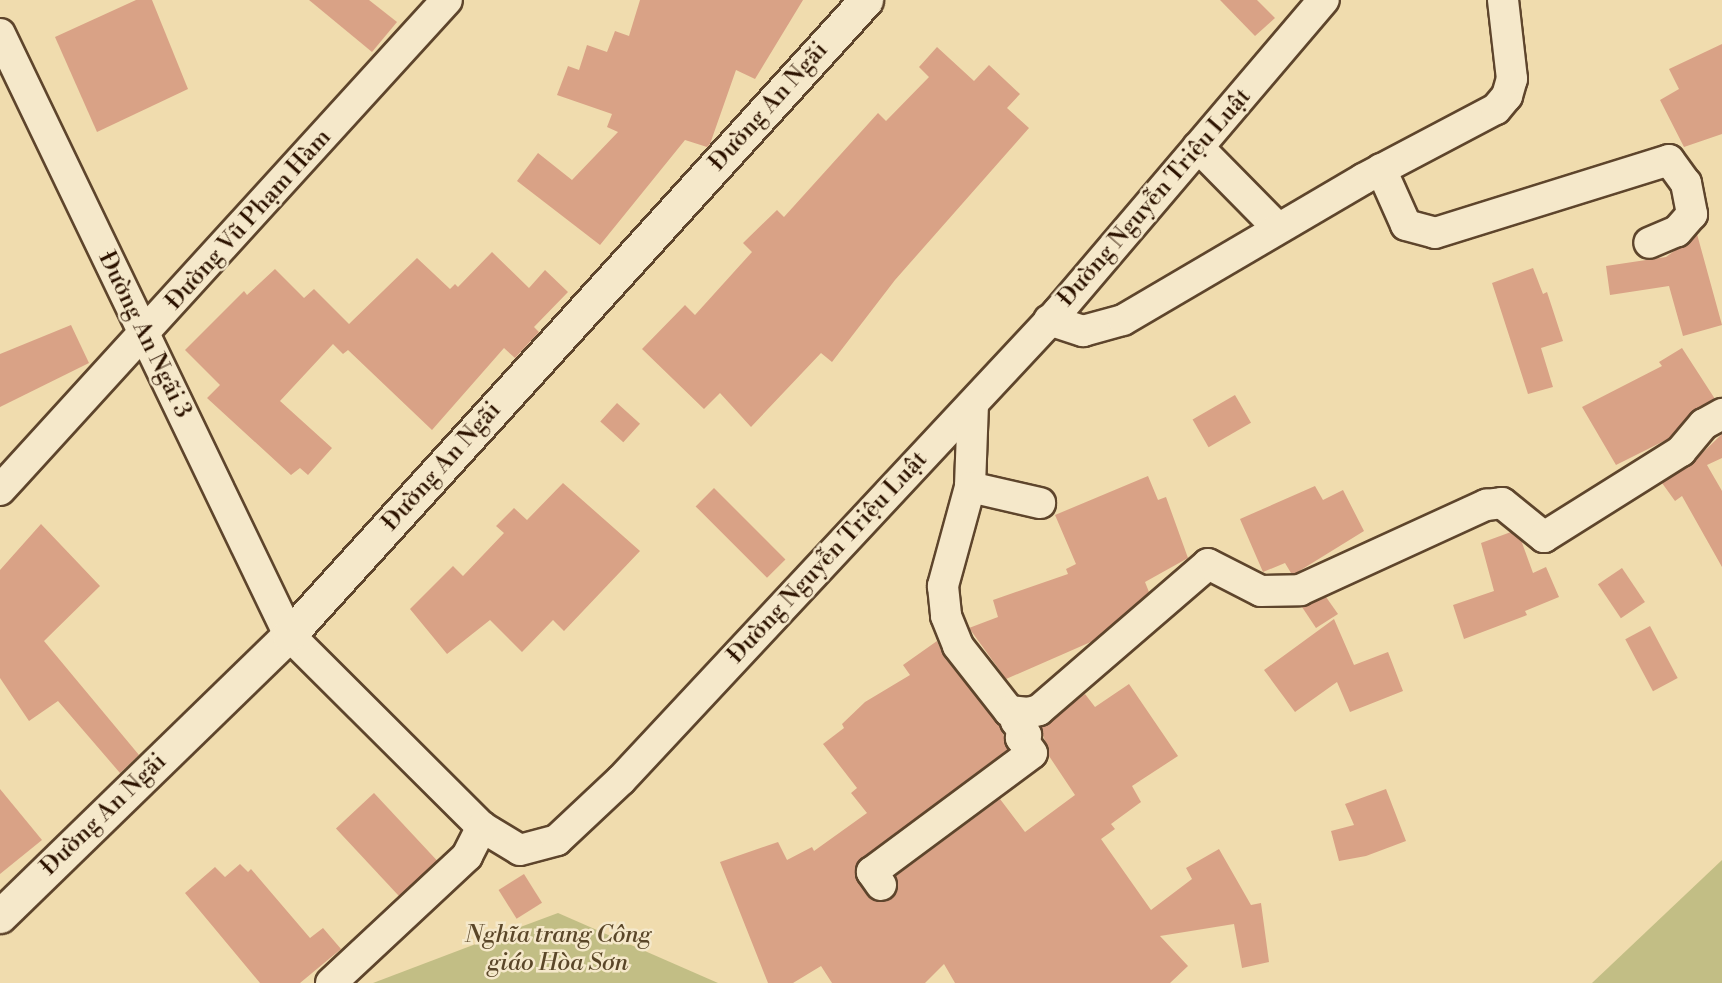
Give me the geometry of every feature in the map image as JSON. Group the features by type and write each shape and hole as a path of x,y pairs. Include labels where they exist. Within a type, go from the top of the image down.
{"main road":[{"name":"Đường An Ngãi","path":"0,916 289,635 866,0"}],"street":[{"name":"Đường Vũ Phạm Hàm","path":"0,490 144,335 447,0"},
{"name":"Đường Nguyễn Triệu Luật","path":"289,635 482,827 520,850 557,840 582,821 1050,320 1324,0"},
{"path":"1050,320 1083,331 1107,327 1503,102 1512,79 1512,60 1503,0"},
{"name":"Đường An Ngãi 3","path":"0,34 289,635"},
{"path":"1198,147 1278,228"},
{"path":"1381,170 1406,225 1435,232 1669,160 1686,183 1691,217 1677,231 1649,243"},
{"path":"973,404 970,487 943,586 946,616 958,646 1009,711 1028,713"},
{"path":"881,885 872,872 1032,753 1021,738 1026,735 1016,721 1028,713 1039,710 1208,564 1260,591 1299,590 1486,505 1502,503 1544,537 1681,451 1704,424 1722,414"},
{"path":"970,487 1040,503"},
{"path":"331,983 467,856 482,827"}],"green space":[{"path":"1722,860 1722,983 1592,983"},
{"name":"Nghĩa trang Công giáo Hòa Sơn","path":"558,913 718,983 373,983 515,929"}],"building":[{"path":"136,0 152,0 188,89 97,132 55,37"},
{"path":"309,0 369,0 397,22 372,52"},
{"path":"640,0 803,0 755,79 736,70 710,144 707,147 685,140 600,245 517,181 538,153 572,180 618,132 607,127 612,114 557,95 568,66 579,70 587,45 607,52 615,31 629,36"},
{"path":"1220,0 1257,0 1275,18 1255,36"},
{"path":"1722,44 1722,134 1684,147 1660,100 1679,89 1669,69"},
{"path":"937,47 974,81 989,65 1020,94 1007,108 1029,128 895,280 832,362 821,353 751,427 720,393 704,409 642,349 685,305 695,315 752,252 743,243 777,210 784,217 878,113 886,121 929,77 919,67"},
{"path":"1697,234 1722,325 1683,336 1669,286 1610,295 1606,266 1666,257"},
{"path":"492,252 529,288 545,270 568,292 534,327 539,332 515,358 504,348 432,430 348,350 343,354 333,344 280,401 332,448 308,475 300,468 291,475 207,398 220,385 185,350 244,291 247,295 275,269 304,298 314,289 349,324 417,258 450,289 455,284 458,287"},
{"path":"1533,268 1543,294 1547,292 1563,341 1541,348 1553,387 1528,394 1492,283"},
{"path":"71,325 89,363 0,407 0,354"},
{"path":"1682,348 1715,399 1691,413 1670,438 1616,465 1582,407 1662,366 1659,362"},
{"path":"1235,395 1251,423 1209,447 1193,420"},
{"path":"617,403 640,424 623,442 600,422"},
{"path":"1722,434 1722,458 1707,465 1722,491 1722,567 1682,496 1675,501 1662,483 1690,465"},
{"path":"1148,476 1158,500 1166,497 1188,558 1145,582 1149,592 1093,641 1006,679 969,628 998,617 993,600 1068,574 1066,569 1076,564 1055,515"},
{"path":"563,483 640,551 564,631 553,620 522,652 490,620 447,654 410,609 453,566 463,576 504,533 496,526 514,508 527,520"},
{"path":"1315,486 1323,500 1343,490 1364,531 1296,573 1291,573 1285,563 1263,572 1240,519"},
{"path":"714,488 785,559 767,578 696,506"},
{"path":"41,524 100,586 44,641 139,755 120,773 58,701 29,721 0,678 0,570"},
{"path":"1511,532 1521,540 1533,573 1546,567 1559,597 1525,611 1527,615 1464,639 1453,605 1494,591 1481,543"},
{"path":"1622,568 1645,602 1621,618 1598,584"},
{"path":"1326,597 1338,614 1316,628 1302,607"},
{"path":"1334,619 1354,665 1388,652 1403,691 1350,712 1337,682 1295,712 1264,670"},
{"path":"1650,626 1678,678 1653,691 1625,639"},
{"path":"937,641 944,657 1000,725 1008,749 861,859 855,874 867,895 882,902 891,899 897,892 896,876 1000,799 1025,832 1075,795 1049,756 1041,727 1085,694 1095,707 1129,684 1178,756 1132,786 1141,802 1111,824 1115,829 1101,839 1151,910 1192,879 1186,868 1219,849 1251,905 1261,903 1269,962 1242,968 1234,924 1160,936 1188,966 1170,983 955,983 944,964 925,983 832,983 821,966 793,983 768,983 720,862 778,842 787,860 812,847 814,851 867,813 851,793 857,788 823,744 844,728 842,724 865,702 910,675 903,665"},
{"path":"0,789 42,840 0,874"},
{"path":"1386,789 1406,841 1366,856 1339,861 1331,831 1354,825 1345,804"},
{"path":"374,793 437,861 399,896 336,828"},
{"path":"240,864 248,872 251,869 310,938 323,928 341,949 300,983 260,983 185,893 215,867 225,877"},
{"path":"524,874 542,903 517,919 499,890"}]}
